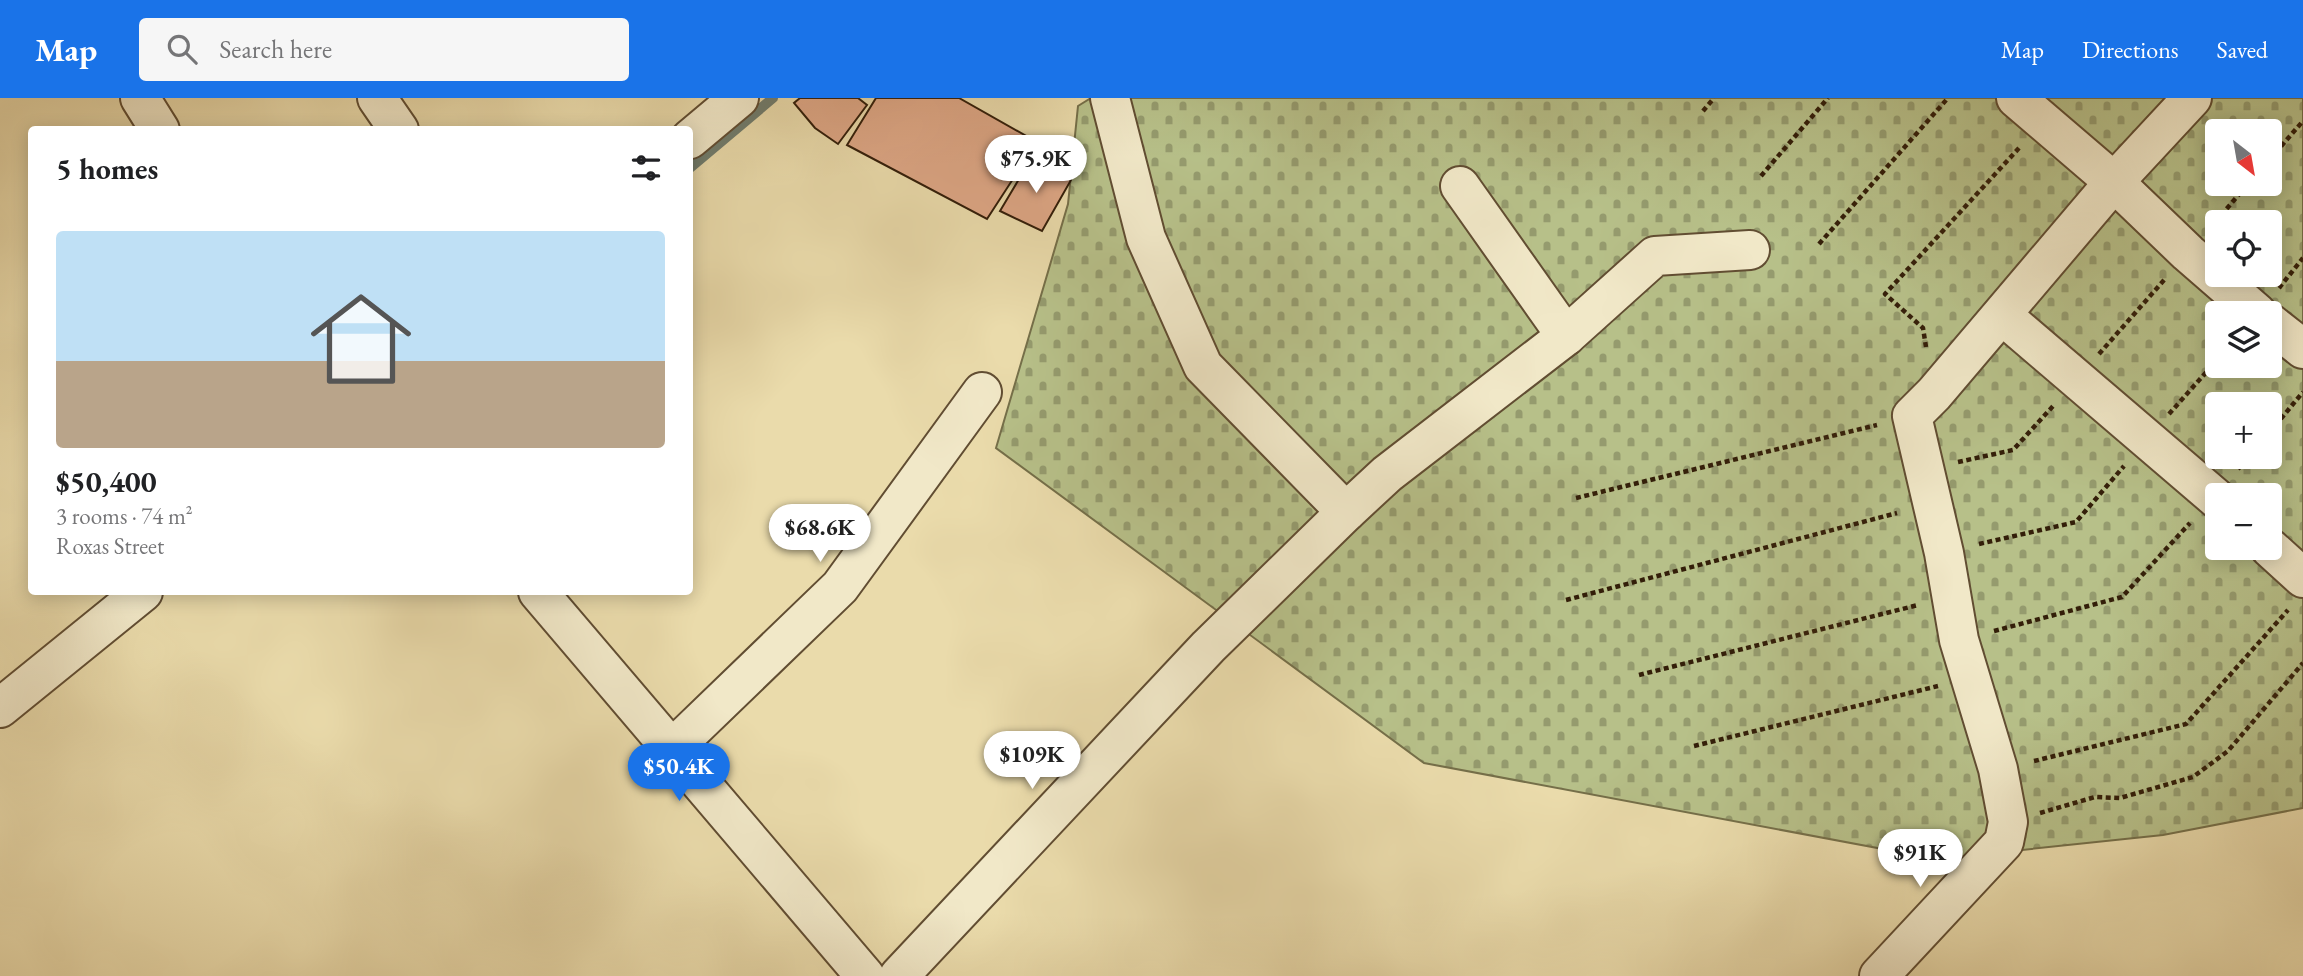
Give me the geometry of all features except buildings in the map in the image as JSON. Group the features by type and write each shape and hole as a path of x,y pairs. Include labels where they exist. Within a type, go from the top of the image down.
{"street":[{"path":"140,98 158,126"},
{"path":"377,98 395,126"},
{"path":"693,136 739,98"},
{"path":"1110,98 1146,239 1203,366 1346,512"},
{"path":"1879,976 2006,832 1998,769 1959,640 1953,596 1932,504 1923,405 2114,182 2192,98"},
{"path":"2029,110 2114,182 2243,301"},
{"path":"1460,186 1566,336"},
{"path":"899,976 1208,647 1387,474 1566,336 1655,256 1750,250"},
{"path":"2002,314 2205,489"},
{"path":"2282,332 2303,349"},
{"path":"672,749 840,587 982,392"},
{"path":"2278,560 2299,591"},
{"path":"0,708 139,595"},
{"path":"541,595 865,976"}],"path":[{"path":"1703,111 1714,98"},
{"path":"1761,176 1828,98"},
{"path":"1819,244 1948,98"},
{"path":"1576,498 1923,405 1923,328 1885,294 2029,110"},
{"path":"2282,145 2303,121"},
{"path":"1944,552 2076,522 2205,374"},
{"path":"2282,417 2303,392"},
{"path":"2228,483 2239,469"},
{"path":"1566,600 1932,504"},
{"path":"1959,640 2122,597 2205,510"},
{"path":"1998,769 2186,724 2299,591"},
{"path":"1639,675 1953,596"},
{"path":"2006,832 2095,797 2120,798 2193,776 2228,751 2303,663"},
{"path":"1694,746 1970,679"}],"green space":[{"path":"1091,98 2303,98 2303,808 2163,835 1936,859 1424,763 996,448 1068,204 1078,106"}],"waterway":[{"path":"693,165 773,98"}]}
